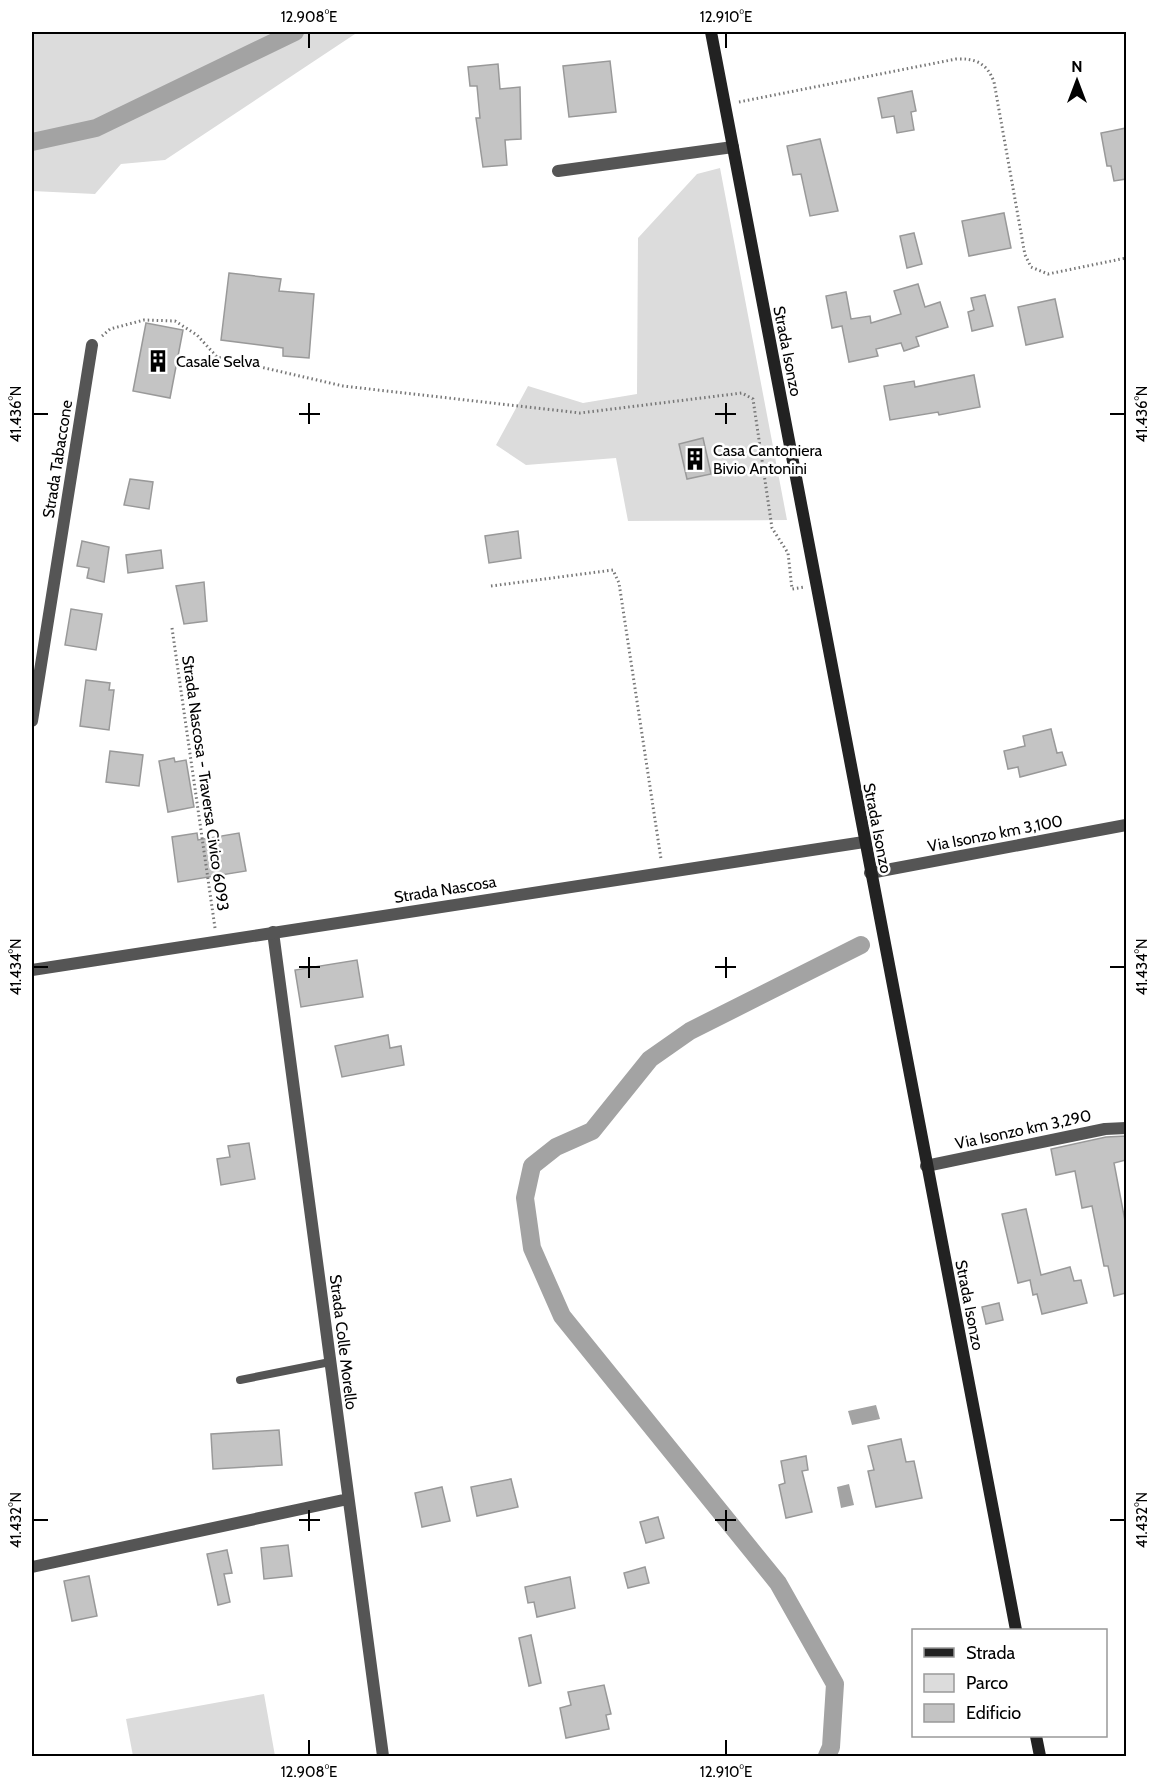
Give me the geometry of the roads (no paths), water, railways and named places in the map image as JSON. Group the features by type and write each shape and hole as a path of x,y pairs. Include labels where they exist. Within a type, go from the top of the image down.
{"main road":[{"name":"Strada Isonzo","path":"711,32 1016,1629"},
{"path":"1036,1737 1040,1756"}],"street":[{"path":"558,171 732,147"},
{"name":"Strada Tabaccone","path":"32,721 92,345"},
{"name":"Via Isonzo km 3,100","path":"870,873 1126,825"},
{"name":"Strada Nascosa","path":"32,970 864,842"},
{"name":"Strada Colle Morello","path":"273,932 383,1756"},
{"name":"Via Isonzo km 3,290","path":"926,1166 1105,1129 1126,1128"},
{"path":"32,1567 348,1499"}],"lane":[{"path":"240,1380 330,1362"}],"waterway":[{"path":"32,142 96,128 295,32"},
{"path":"827,1756 831,1747 835,1684 778,1583 562,1316 532,1248 525,1198 532,1166 556,1147 592,1131 650,1059 690,1031 861,945"}],"place":[{"name":"Casale Selva","path":"158,361"},
{"name":"Casa Cantoniera Bivio Antonini","path":"695,459"}]}
